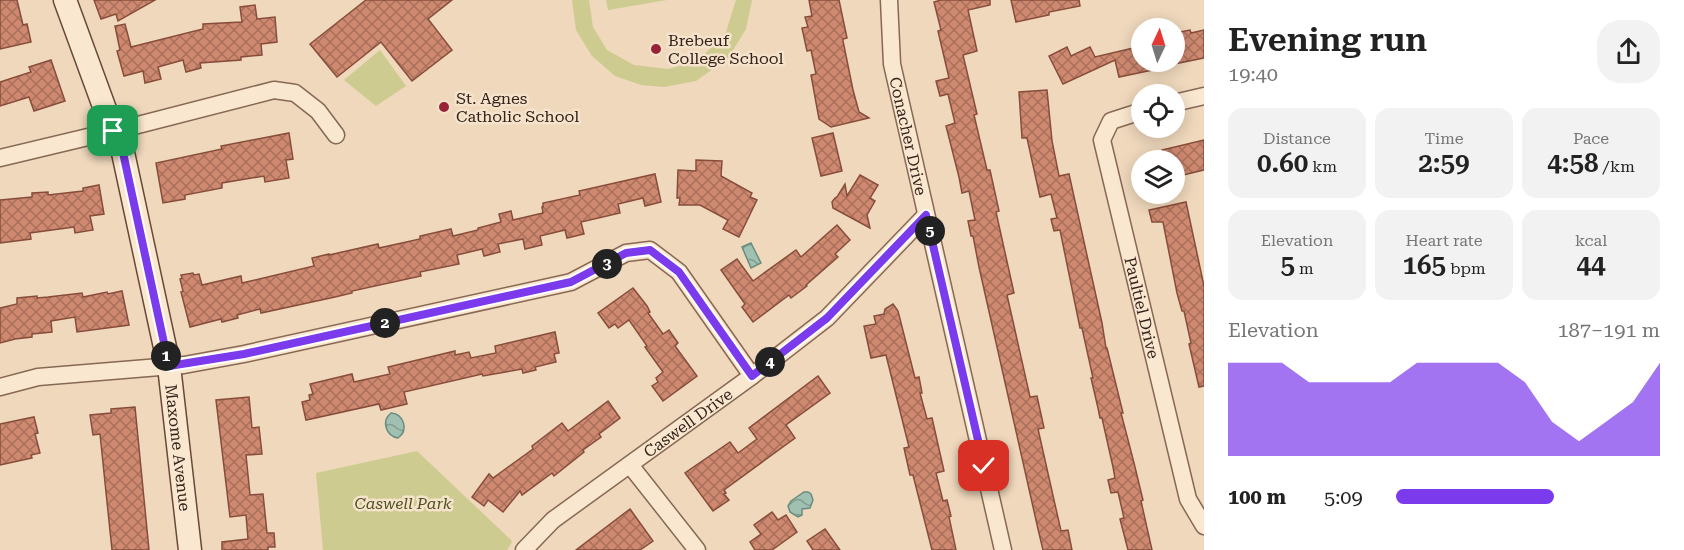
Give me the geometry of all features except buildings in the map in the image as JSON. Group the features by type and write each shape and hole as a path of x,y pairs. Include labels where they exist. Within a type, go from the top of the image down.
{"street":[{"name":"Maxome Avenue","path":"65,0 113,131 122,148 169,366 190,550"},
{"name":"Conacher Drive","path":"889,0 892,64 1003,550"},
{"path":"0,158 274,90 295,93 318,111 336,135"},
{"path":"1185,100 1204,96"},
{"name":"Paultiel Drive","path":"1131,115 1111,121 1102,140 1188,499 1204,526"},
{"name":"Caswell Drive","path":"524,550 553,520 752,376 827,318 926,215"},
{"path":"0,387 38,377 169,366 244,354 571,282 626,253 650,250 679,272 752,376"},
{"path":"630,465 697,550"}],"green space":[{"path":"572,0 589,0 593,27 607,50 634,65 668,69 698,61 726,32 736,0 752,0 746,29 728,58 696,81 664,87 641,85 615,76 592,56 576,30"},
{"path":"606,0 667,0 608,10"},
{"path":"380,50 406,86 376,106 344,80"},
{"name":"Caswell Park","path":"417,451 511,540 507,550 323,550 316,473"}],"water":[{"path":"751,243 761,263 751,268 742,247"},
{"path":"391,413 399,416 404,423 403,431 398,438 390,434 386,428 386,420"},
{"path":"804,492 811,494 813,500 810,508 802,509 802,515 798,517 790,512 788,506"}],"place":[{"name":"Brebeuf College School","path":"656,49"},
{"name":"St. Agnes Catholic School","path":"444,107"}],"route":[{"path":"113,131 122,148 169,366 244,354 571,282 626,253 650,250 679,272 752,376 827,318 926,215 984,466"}]}
